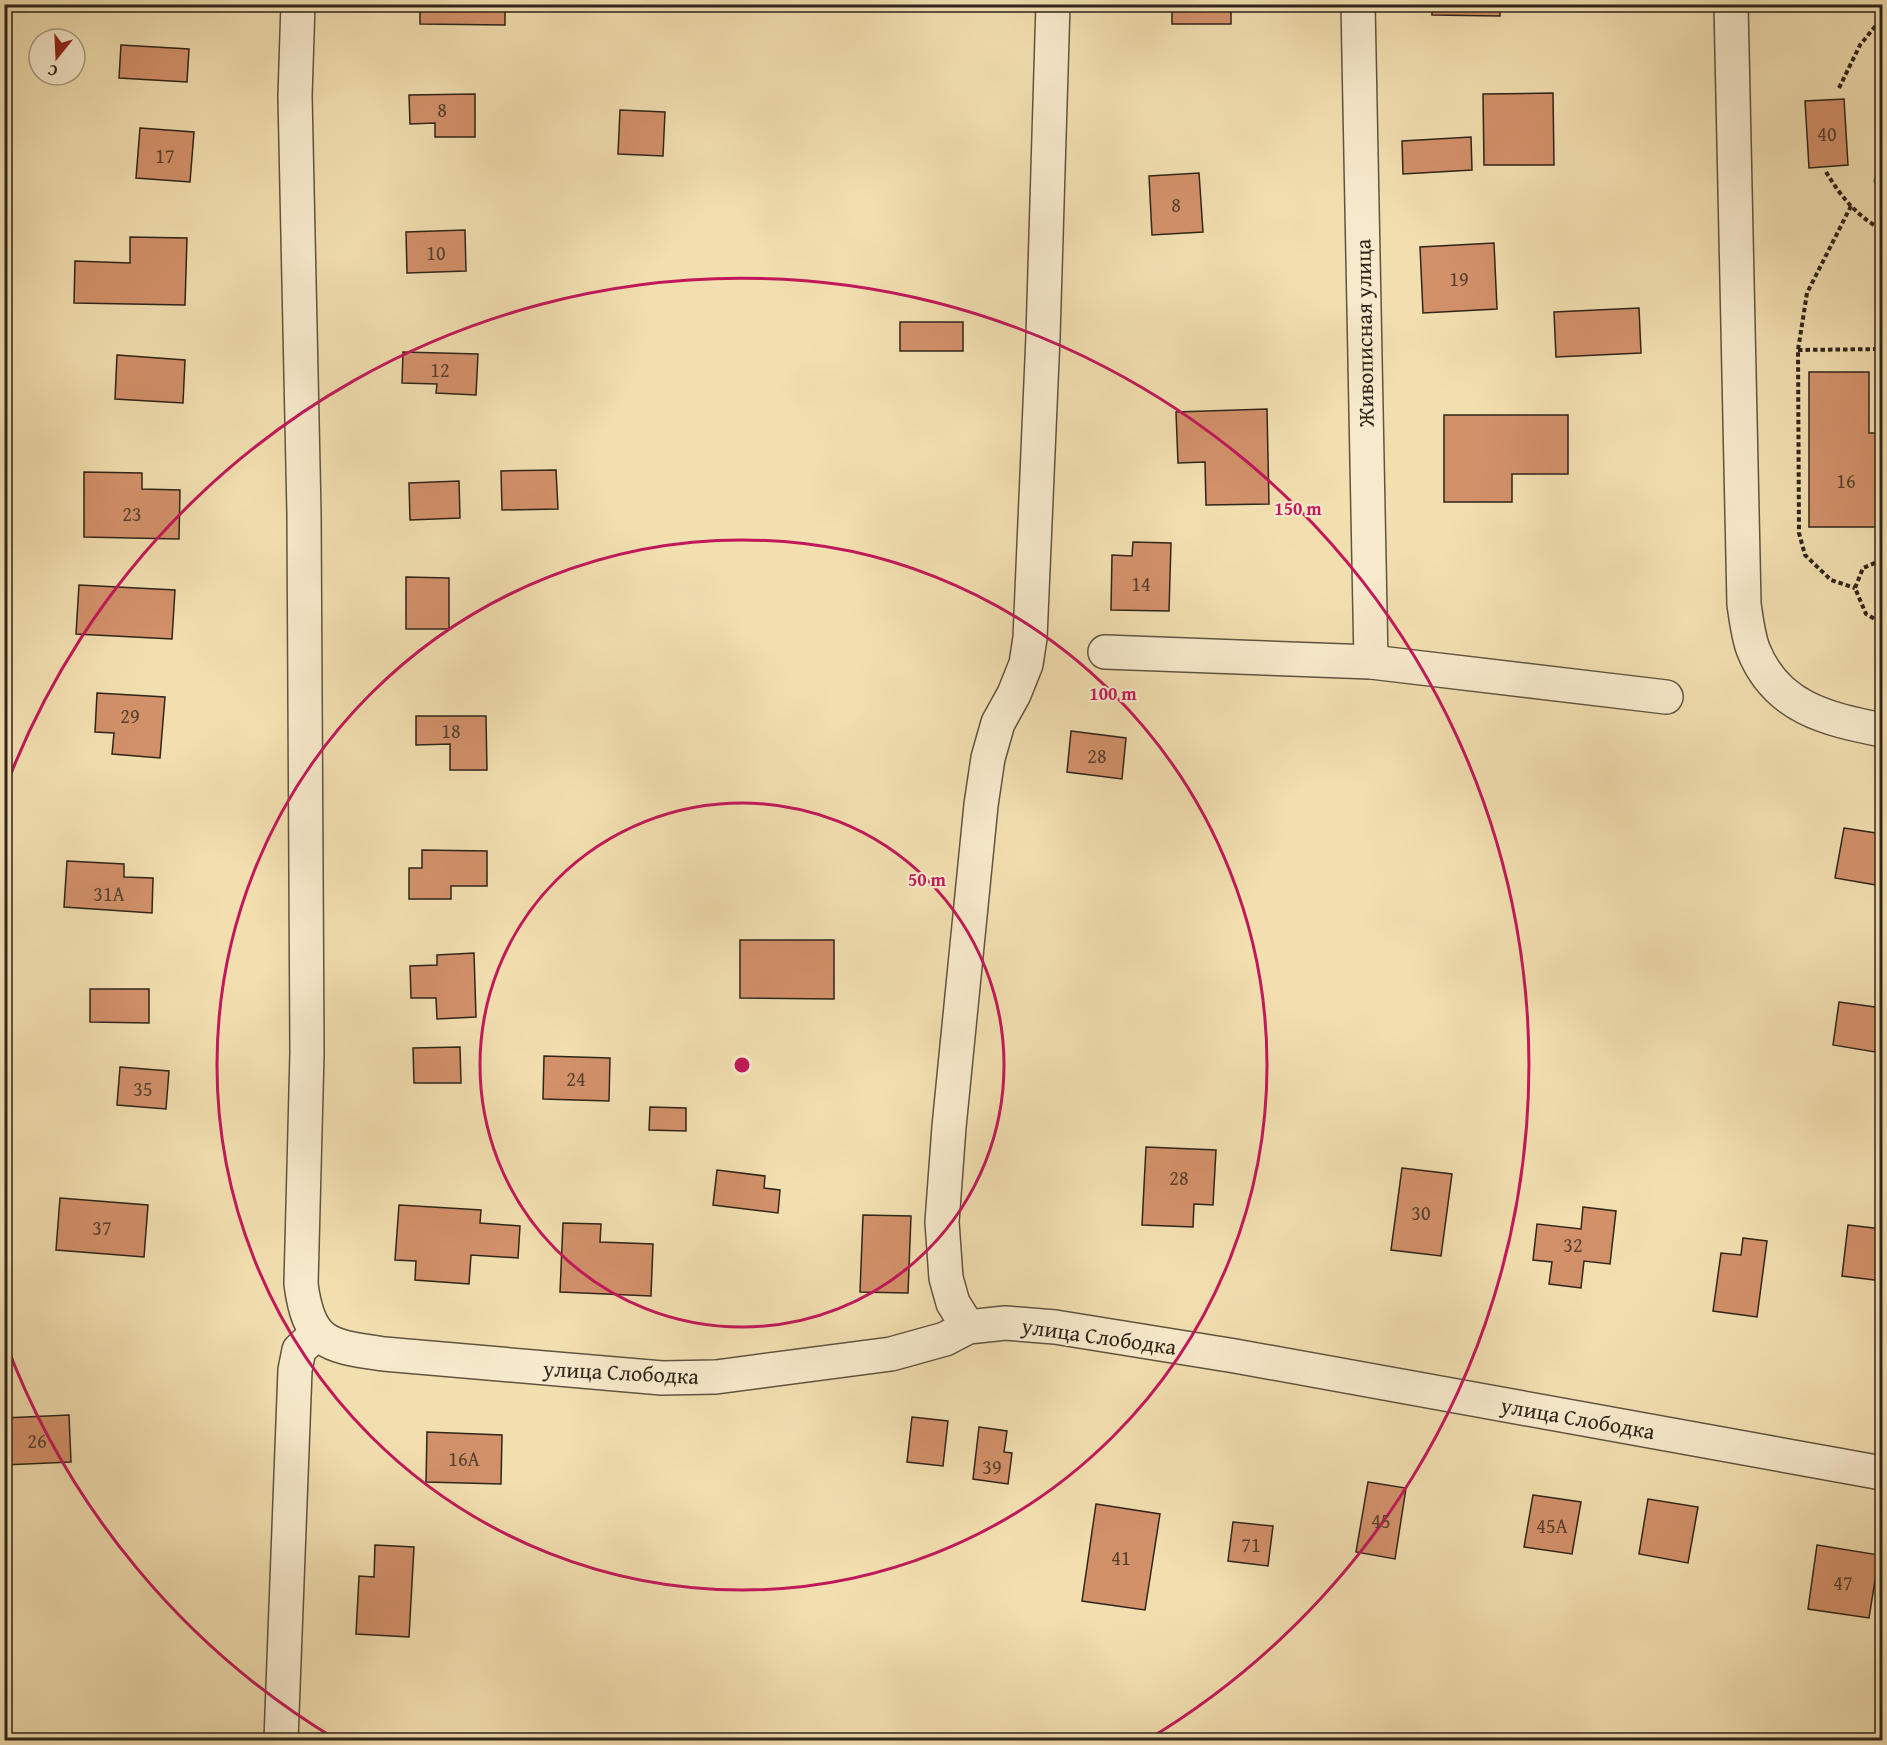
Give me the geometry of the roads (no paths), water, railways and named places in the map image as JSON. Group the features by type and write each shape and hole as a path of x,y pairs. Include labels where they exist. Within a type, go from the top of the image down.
{"street":[{"path":"281,1740 295,1370 299,1350 317,1333 305,1311 301,1284 307,1041 304,525 295,96 298,4"},
{"path":"968,1327 953,1303 946,1278 942,1222 949,1127 981,805 988,758 998,723 1014,694 1026,664 1030,638 1043,336 1053,4"},
{"name":"Живописная улица","path":"1358,4 1371,662"},
{"path":"1731,4 1744,604 1753,648 1768,677 1784,695 1801,707 1842,722 1882,730"},
{"path":"1105,651 1371,662 1666,697"},
{"name":"улица Слободка","path":"317,1333 345,1348 384,1354 673,1378 716,1377 891,1354 945,1340 968,1327 1005,1323 1077,1330 1247,1358 1882,1473"}]}
